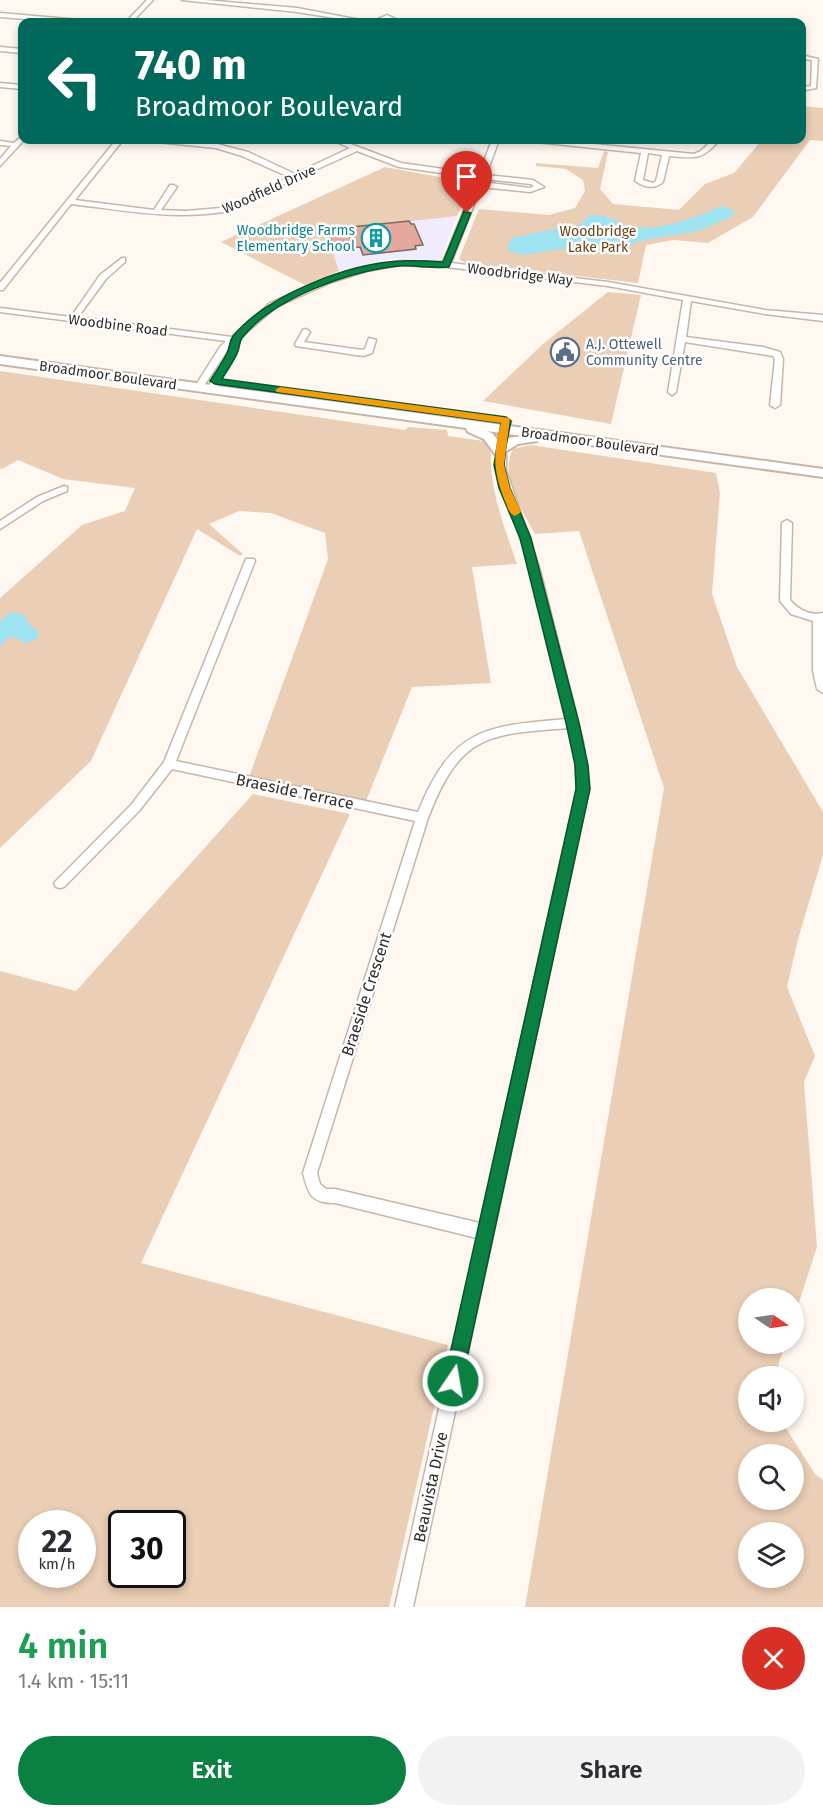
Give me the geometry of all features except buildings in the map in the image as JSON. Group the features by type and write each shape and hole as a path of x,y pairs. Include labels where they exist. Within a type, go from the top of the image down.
{"main road":[{"name":"Broadmoor Boulevard","path":"0,352 444,422 505,425 549,435 823,473"},
{"name":"Broadmoor Boulevard","path":"0,360 206,384 505,425 823,464"},
{"path":"444,422 483,434 500,451 516,440 549,435"}],"street":[{"path":"133,18 150,0"},
{"path":"185,0 297,10 344,18"},
{"path":"0,15 34,18"},
{"path":"0,49 18,51"},
{"path":"806,58 815,59 814,87 806,88"},
{"path":"0,85 18,87"},
{"path":"0,143 18,141"},
{"path":"0,164 18,143"},
{"path":"0,288 116,144"},
{"path":"197,144 217,146 245,154 295,177"},
{"path":"342,144 399,165 530,190 540,187 539,184 533,182 480,180"},
{"path":"446,265 494,144"},
{"path":"594,144 699,156 712,144"},
{"name":"Woodfield Drive","path":"71,202 157,211 208,213 223,210 355,150"},
{"path":"645,151 639,181 649,185 655,185 658,182 666,153"},
{"path":"157,211 173,187"},
{"path":"74,319 104,277 122,260"},
{"name":"Woodbridge Way","path":"206,384 233,351 235,340 248,325 273,305 329,280 381,266 415,263 446,265 688,297 765,312 823,318"},
{"path":"672,392 688,297"},
{"name":"Woodbine Road","path":"0,310 235,340"},
{"path":"306,332 299,344 363,353 369,351 372,340"},
{"path":"682,339 777,354 779,359 776,405"},
{"name":"Beauvista Drive","path":"404,1607 583,789 581,765 572,723 526,538 505,488 499,465 505,425"},
{"path":"2,521 40,499 64,489"},
{"path":"787,523 785,601 792,611 801,616 820,617 819,671 823,689"},
{"path":"60,883 135,808 169,764 250,561"},
{"name":"Braeside Crescent","path":"485,1232 335,1196 322,1196 314,1188 310,1173 422,818 432,788 444,767 457,753 479,738 507,728 572,723"},
{"name":"Braeside Terrace","path":"169,764 422,818"}],"shaded area":[{"path":"457,216 438,261 403,258 383,260 339,271 327,238 353,236 351,228"}],"green space":[{"name":"Woodbridge Lake Park","path":"806,106 823,108 823,141 810,140 753,217 708,243 673,240 646,245 638,283 465,263 459,259 479,209 549,215 575,208 585,191 583,180 566,169 536,166 536,163 598,168 604,151 608,152 600,189 613,204 679,210 705,184 734,173 759,144 806,144"},
{"path":"385,167 472,183 457,216 352,228 353,236 328,238 339,271 305,285 221,242"},
{"path":"608,292 641,295 611,424 483,401 543,344"},
{"path":"0,371 405,430 408,427 447,430 448,436 491,442 494,489 517,564 472,567 491,683 412,687 366,801 249,777 328,559 325,533 271,513 239,511 209,524 243,554 240,556 197,529 91,761 0,848 0,598 82,525 125,511 135,488 63,479 18,460 0,468"},
{"path":"531,445 716,473 720,493 712,594 737,667 823,812 823,855 798,939 787,987 815,1056 804,1082 817,1247 804,1288 738,1288 738,1354 782,1354 778,1366 738,1366 738,1432 788,1432 796,1444 738,1444 738,1510 804,1510 804,1457 815,1474 823,1480 823,1607 525,1607 664,788 579,531 535,534 514,493 510,481 509,459 513,449"},
{"path":"253,794 350,814 141,1263 448,1345 389,1607 0,1607 0,971 76,991"}],"water":[{"path":"721,206 735,211 731,217 698,231 638,241 621,252 582,246 522,255 507,250 511,238 564,227 577,228 590,215 607,217 640,228 664,226 701,215"},
{"path":"11,612 24,615 29,624 38,632 38,638 26,643 10,636 0,646 0,621"}],"slow traffic":[{"path":"280,390 506,421 500,446 499,465 515,512"}],"place":[{"name":"Woodbridge Farms Elementary School","path":"376,238"},
{"name":"A.J. Ottewell Community Centre","path":"565,352"}],"route":[{"path":"453,1381 583,789 583,776 572,723 526,538 505,488 499,465 500,446 506,421 215,381 233,351 235,340 248,325 273,305 295,293 366,268 400,263 446,265 467,213"}]}
